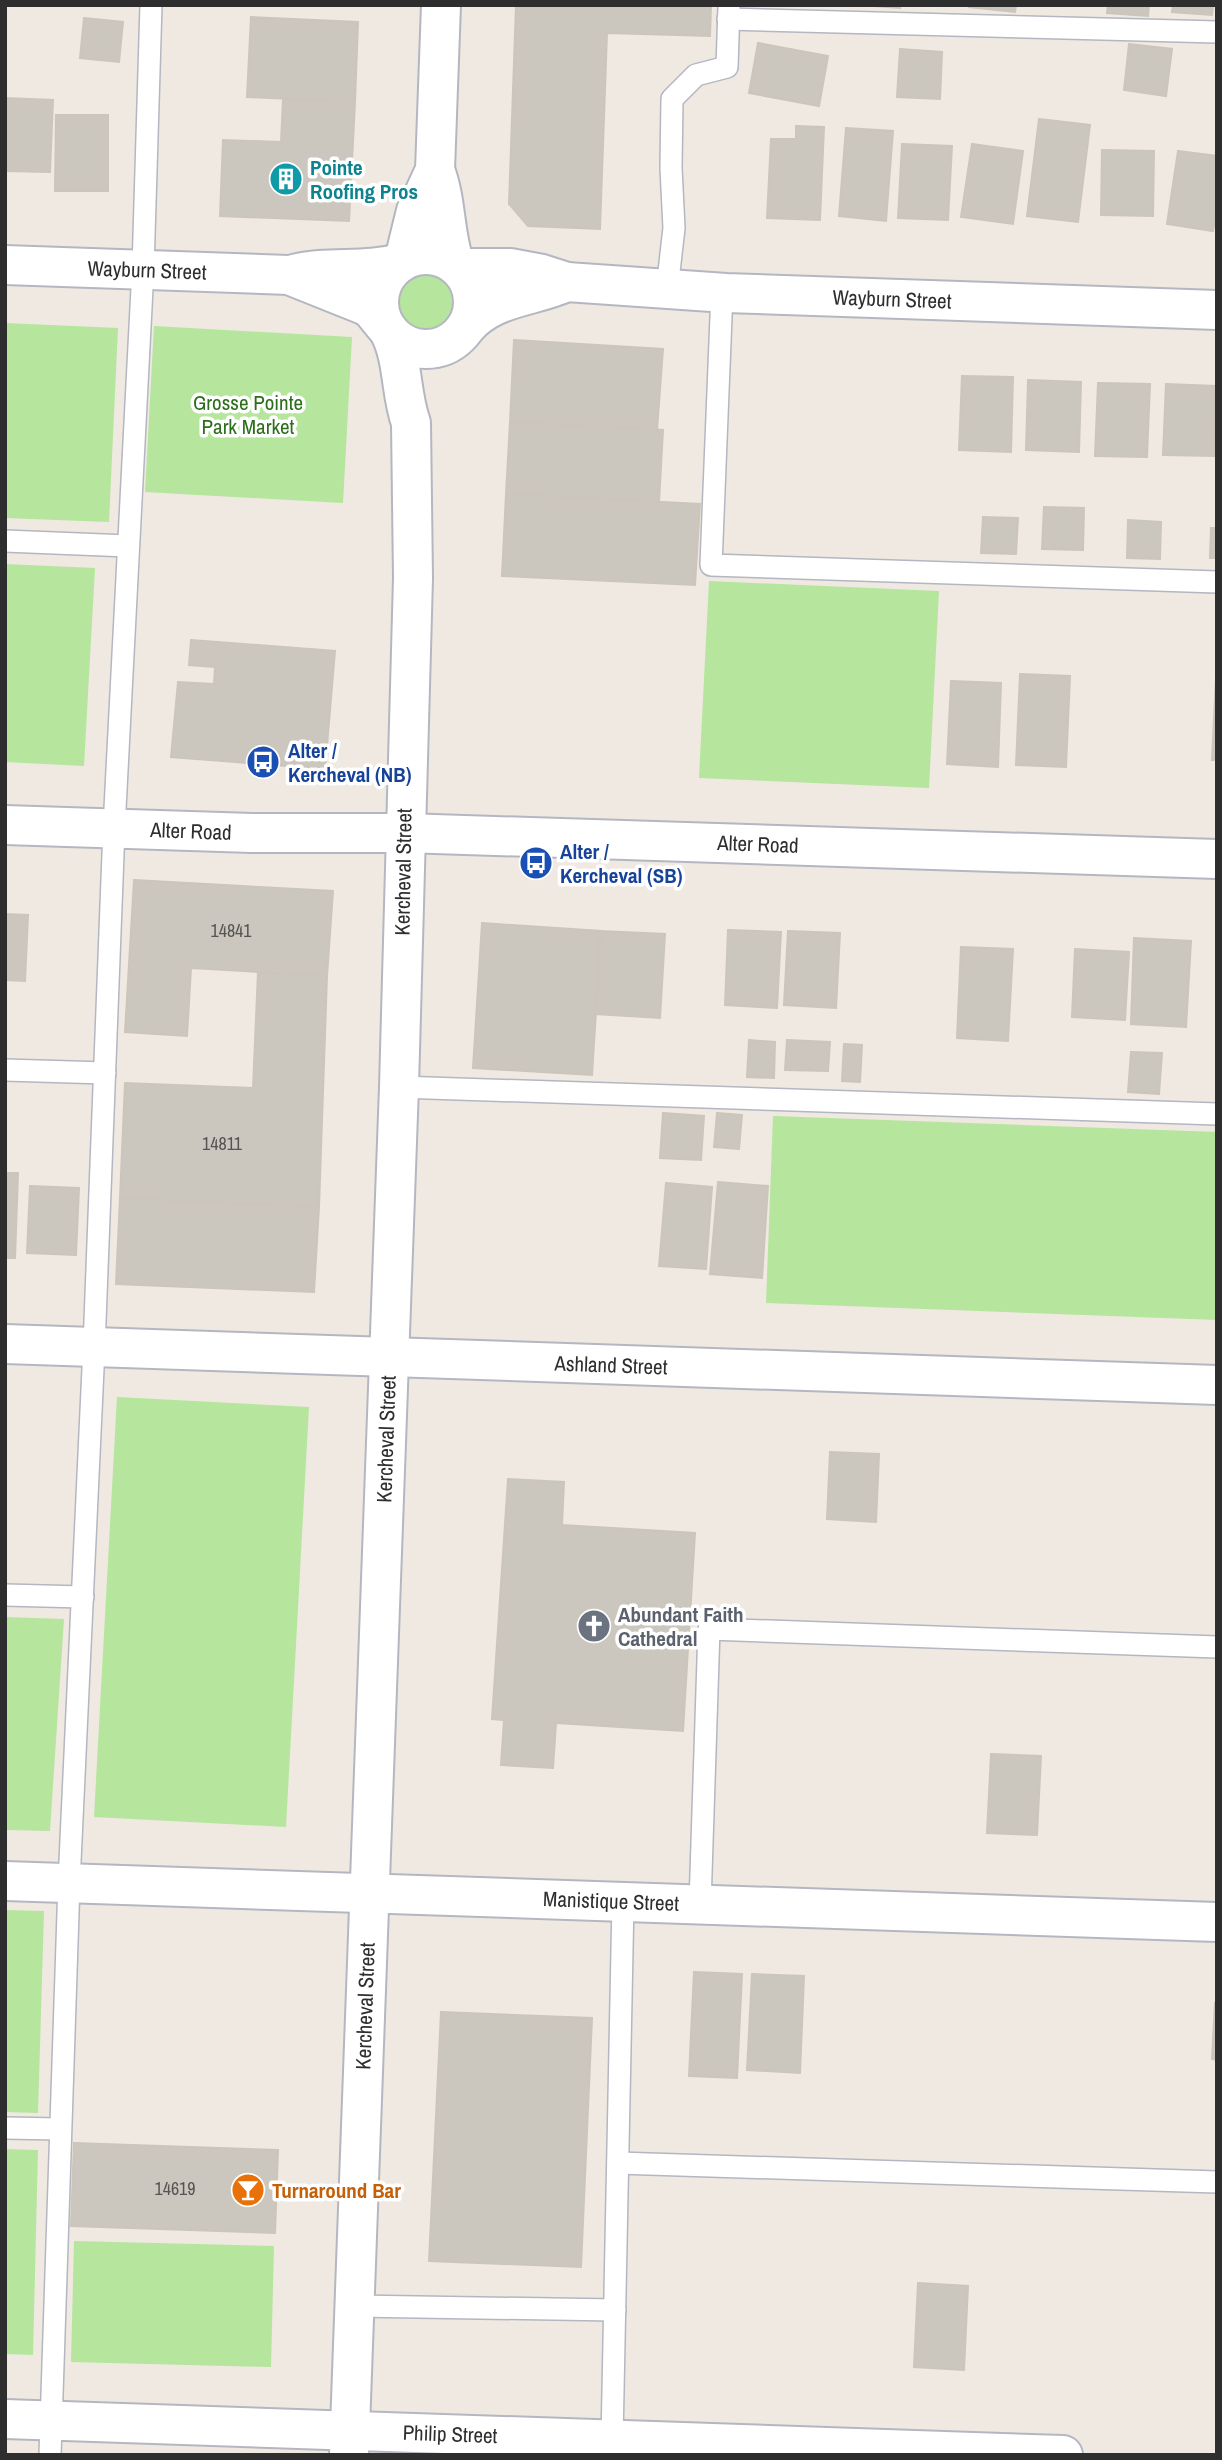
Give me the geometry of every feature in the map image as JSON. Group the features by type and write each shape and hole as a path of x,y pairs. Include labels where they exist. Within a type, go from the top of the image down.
{"street":[{"name":"Kercheval Street","path":"411,423 435,361 457,335 473,303 467,278 457,266 448,240 447,217 435,170 441,5"},
{"name":"Kercheval Street","path":"350,2443 399,1087 412,578 411,423 405,406 396,345 380,312 379,298 382,284 389,272 402,262 416,211 435,170"},
{"path":"402,262 430,255 457,266"},
{"name":"Wayburn Street","path":"5,265 289,275 305,271 379,269 402,262"},
{"name":"Wayburn Street","path":"457,266 510,268 567,282 667,289 1217,310"},
{"name":"Wayburn Street","path":"289,275 364,305 371,309 387,328"},
{"name":"Wayburn Street","path":"457,335 476,315 494,304 549,290 567,282"},
{"path":"387,328 401,342 416,349 432,349 457,335"},
{"name":"Alter Road","path":"5,825 252,833 404,833 1217,859"},
{"name":"Ashland Street","path":"5,1345 1217,1385"},
{"name":"Manistique Street","path":"5,1881 1217,1922"},
{"name":"Philip Street","path":"5,2419 50,2438 350,2443 612,2440 1063,2455"}],"lane":[{"path":"50,2438 69,1883 94,1347 114,828 142,269 151,5"},
{"path":"667,289 674,228 672,99 696,75 727,67 729,12 1217,32"},
{"path":"722,292 711,565 1217,582"},
{"path":"5,541 128,546"},
{"path":"5,1070 104,1073"},
{"path":"399,1087 1217,1114"},
{"path":"5,1595 83,1597"},
{"path":"700,1904 709,1629 1217,1647"},
{"path":"612,2440 623,1901"},
{"path":"5,2128 60,2129"},
{"path":"618,2163 1217,2182"},
{"path":"355,2306 615,2310"}],"green space":[{"path":"426,271 438,273 449,280 456,291 456,315 449,326 438,333 426,335 414,333 403,326 396,315 394,303 396,291 403,280 414,273"},
{"path":"5,323 118,328 109,522 5,518"},
{"name":"Grosse Pointe Park Market","path":"154,326 352,337 343,503 145,492"},
{"path":"5,564 95,568 84,766 5,762"},
{"path":"709,581 939,591 929,788 699,778"},
{"path":"773,1116 1217,1132 1217,1320 766,1303"},
{"path":"117,1397 309,1407 286,1827 94,1817"},
{"path":"5,1617 64,1619 50,1831 5,1830"},
{"path":"5,1910 44,1911 38,2113 5,2112"},
{"path":"5,2149 38,2150 33,2355 5,2354"},
{"path":"74,2241 274,2246 271,2367 71,2362"}],"building":[{"path":"516,5 711,5 710,36 607,33 600,229 528,226 509,204"},
{"path":"860,5 900,5 900,8"},
{"path":"969,5 1016,5 1015,12"},
{"path":"1108,5 1149,5 1148,16 1107,13"},
{"path":"1173,5 1213,5 1212,15 1172,12"},
{"path":"251,17 358,22 355,102 247,97"},
{"path":"84,18 123,22 119,62 80,58"},
{"path":"758,43 828,56 819,106 749,93"},
{"path":"1129,44 1172,49 1166,96 1124,90"},
{"path":"900,49 942,52 940,99 897,97"},
{"path":"5,98 53,100 50,172 5,171"},
{"name":"Pointe Roofing Pros","path":"283,99 355,102 349,221 220,216 223,140 281,142"},
{"path":"56,115 108,115 108,191 55,191"},
{"path":"1039,119 1090,125 1078,222 1027,216"},
{"path":"796,126 824,127 820,220 767,218 771,139 796,139"},
{"path":"846,128 893,131 886,221 839,216"},
{"path":"902,144 952,146 948,220 898,218"},
{"path":"972,144 1023,151 1013,224 961,217"},
{"path":"1102,150 1154,151 1153,216 1101,215"},
{"path":"1178,151 1217,156 1217,209 1213,231 1167,224"},
{"path":"514,340 663,349 657,430 510,422"},
{"path":"962,376 1013,377 1011,452 959,450"},
{"path":"1028,380 1081,382 1079,452 1026,450"},
{"path":"1098,383 1150,384 1147,457 1095,456"},
{"path":"1166,384 1216,386 1214,456 1163,455"},
{"path":"510,422 663,430 659,502 506,494"},
{"path":"506,494 700,504 695,585 502,576"},
{"path":"1044,507 1084,508 1083,550 1042,549"},
{"path":"983,517 1018,518 1016,554 981,553"},
{"path":"1128,520 1161,522 1160,559 1127,558"},
{"path":"1211,528 1217,528 1217,558 1210,558"},
{"path":"191,640 335,651 325,769 171,757 178,682 214,684 215,667 189,665"},
{"path":"1020,674 1070,676 1066,767 1016,765"},
{"path":"1216,678 1217,760 1212,760"},
{"path":"951,681 1001,683 998,767 947,764"},
{"path":"134,880 333,891 327,976 191,968 187,1036 125,1032"},
{"path":"5,914 28,915 25,981 5,980"},
{"path":"482,923 601,931 592,1075 473,1068"},
{"path":"728,930 781,932 777,1008 725,1005"},
{"path":"601,931 665,934 660,1018 596,1014"},
{"path":"788,931 840,933 836,1008 784,1005"},
{"path":"1134,938 1191,941 1186,1027 1131,1024"},
{"path":"961,947 1013,949 1008,1041 957,1038"},
{"path":"1075,949 1129,952 1125,1020 1072,1017"},
{"path":"258,972 327,976 319,1207 120,1198 125,1083 253,1088"},
{"path":"749,1040 775,1042 774,1078 747,1077"},
{"path":"787,1040 830,1042 828,1071 785,1070"},
{"path":"844,1044 862,1045 860,1082 842,1081"},
{"path":"1131,1052 1162,1053 1159,1094 1128,1092"},
{"path":"663,1113 704,1116 701,1160 660,1158"},
{"path":"717,1113 742,1115 739,1149 714,1147"},
{"path":"5,1173 18,1173 15,1258 5,1258"},
{"path":"718,1182 768,1186 762,1278 710,1274"},
{"path":"666,1183 712,1187 706,1269 659,1266"},
{"path":"30,1186 79,1188 76,1255 27,1253"},
{"path":"120,1198 319,1207 314,1292 116,1284"},
{"path":"830,1452 879,1454 876,1522 827,1519"},
{"name":"Abundant Faith Cathedral","path":"508,1479 564,1482 562,1525 695,1533 683,1731 556,1723 553,1768 501,1765 504,1720 492,1719"},
{"path":"991,1754 1041,1756 1037,1835 987,1833"},
{"path":"694,1972 742,1974 737,2078 689,2076"},
{"path":"752,1974 804,1976 800,2073 747,2070"},
{"path":"1217,2003 1217,2060 1212,2059"},
{"path":"441,2012 592,2018 581,2267 429,2261"},
{"path":"74,2143 278,2150 275,2233 71,2226"},
{"path":"918,2283 968,2286 964,2370 914,2367"}],"place":[{"name":"Pointe Roofing Pros","path":"286,179"},
{"name":"Alter / Kercheval (NB)","path":"263,762"},
{"name":"Alter / Kercheval (SB)","path":"536,863"},
{"name":"Abundant Faith Cathedral","path":"594,1626"},
{"name":"Turnaround Bar","path":"248,2190"}]}
